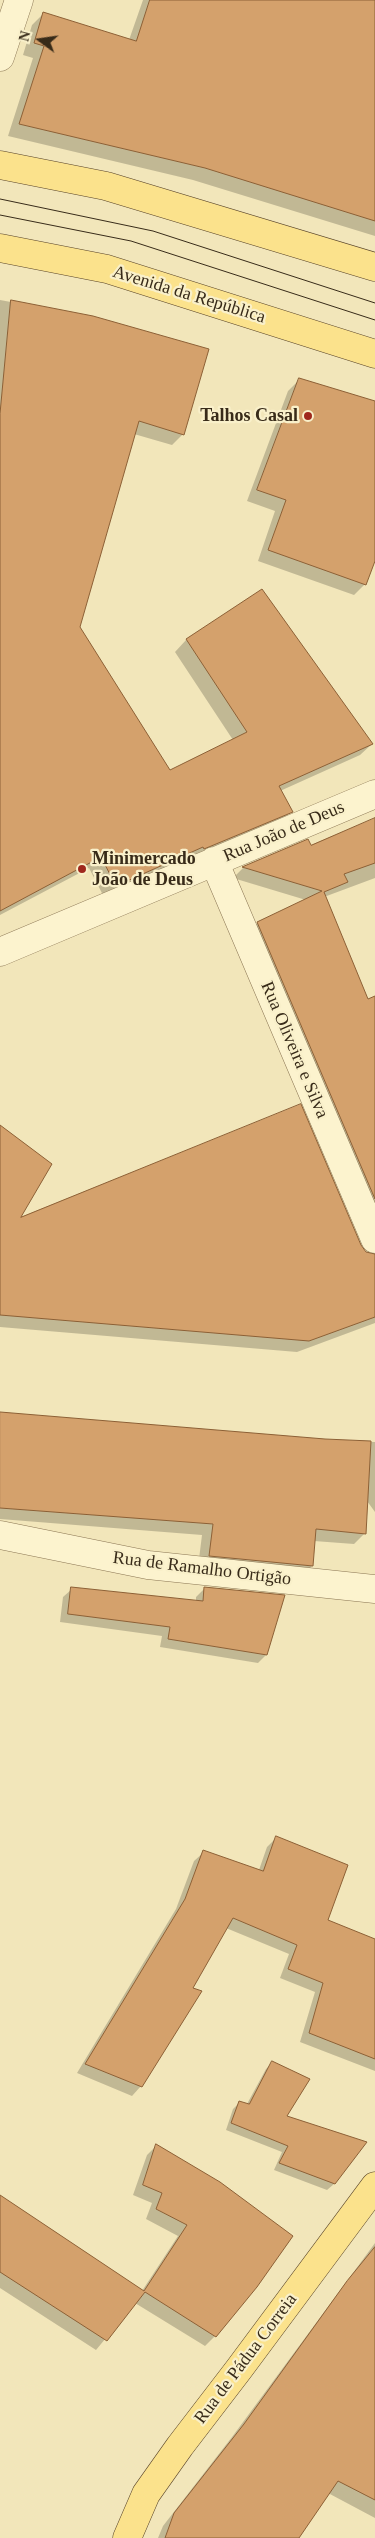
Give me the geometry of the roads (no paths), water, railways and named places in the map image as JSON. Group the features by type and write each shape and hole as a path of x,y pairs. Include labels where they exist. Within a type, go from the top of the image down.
{"main road":[{"path":"0,165 106,186 375,266"},
{"name":"Avenida da República","path":"0,248 107,269 375,354"},
{"name":"Rua de Pádua Correia","path":"127,2538 146,2494 375,2186"}],"street":[{"path":"0,56 19,0"},
{"name":"Rua João de Deus","path":"0,952 375,794"},
{"name":"Rua Oliveira e Silva","path":"214,861 375,1239"},
{"name":"Rua de Ramalho Ortigão","path":"0,1535 148,1565 375,1589"}],"tram line":[{"path":"0,199 153,231 375,303"},
{"path":"0,215 131,241 375,320"}],"place":[{"name":"Talhos Casal","path":"308,416"},
{"name":"Minimercado João de Deus","path":"82,869"}]}
